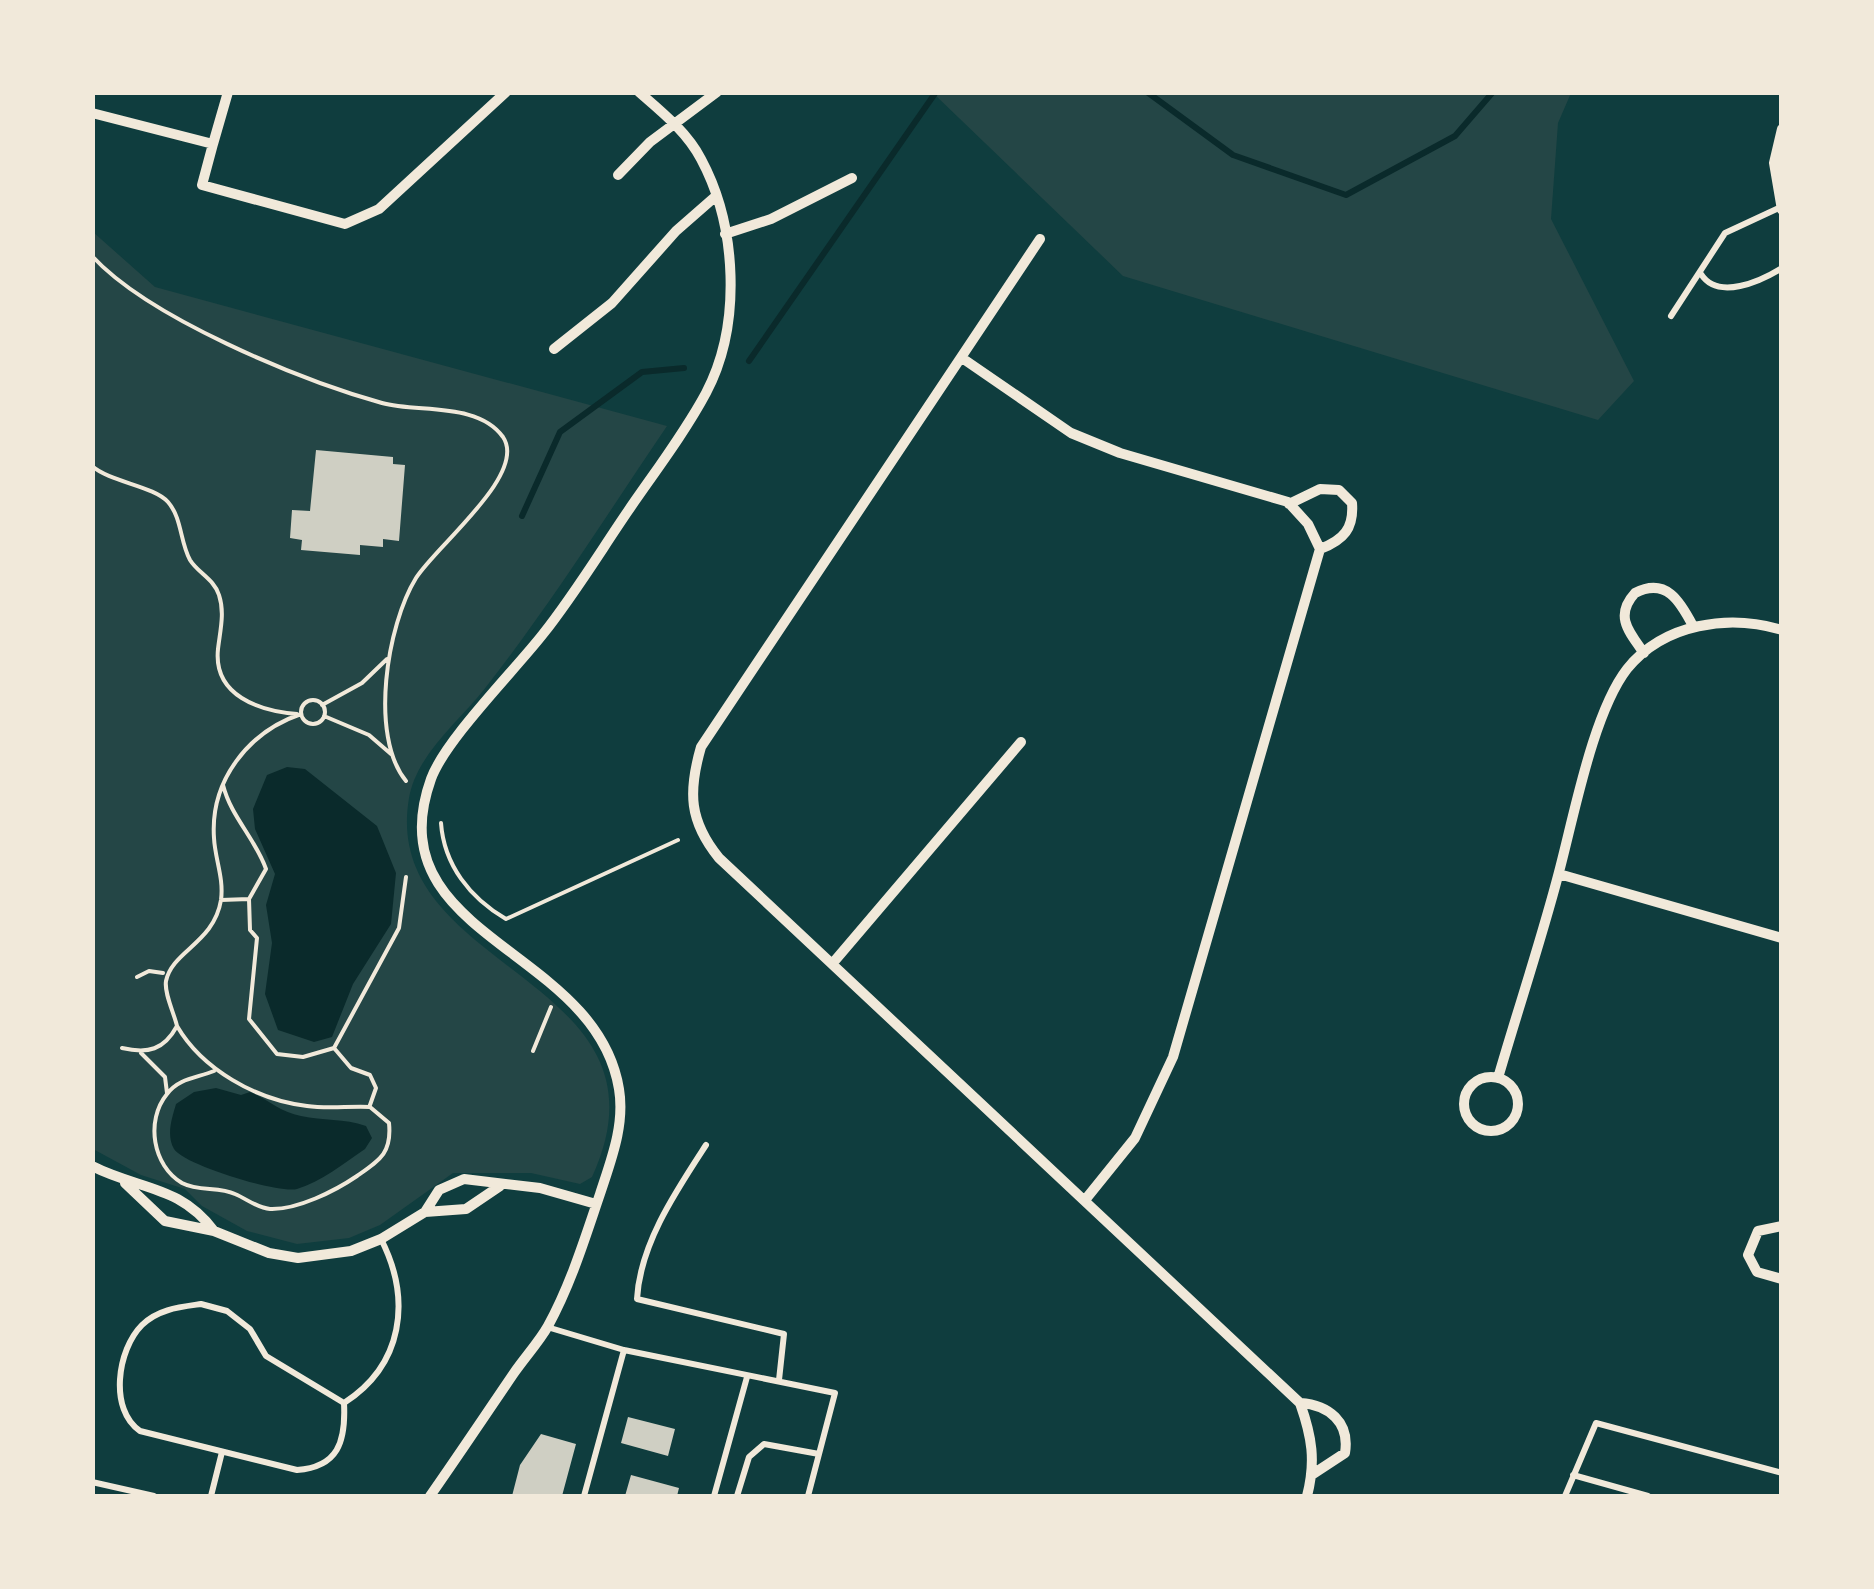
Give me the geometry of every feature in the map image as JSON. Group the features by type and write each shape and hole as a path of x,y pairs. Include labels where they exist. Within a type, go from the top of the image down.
{"street":[{"path":"228,92 202,184 345,224 379,209 506,92"},
{"path":"430,1496 548,1327 596,1204 620,1119 619,1088 593,1022 547,978 453,905 433,881 422,853 421,818 432,774 545,632 707,390 722,346 731,285 716,196 700,156 676,124 640,92"},
{"path":"618,176 650,142 717,92"},
{"path":"92,113 213,144"},
{"path":"1781,208 1774,163 1782,129"},
{"path":"725,234 771,219 852,178"},
{"path":"554,349 612,303 676,231 716,196"},
{"path":"1040,240 701,747 690,792 701,836 832,964 1300,1402 1331,1411 1343,1425 1345,1453 1313,1474"},
{"path":"962,358 1070,432 1120,453 1289,504 1308,524 1320,549 1174,1057 1136,1138 1086,1200"},
{"path":"1289,504 1320,489 1339,490 1352,502 1354,520 1345,536 1320,549"},
{"path":"1644,654 1624,622 1634,593 1654,587 1665,589 1680,603 1692,626"},
{"path":"1498,1078 1612,694 1628,668 1692,626 1757,622 1782,630"},
{"path":"832,964 1020,742"},
{"path":"1559,874 1782,938"},
{"path":"1498,1078 1512,1088 1516,1114 1504,1127 1487,1131 1472,1123 1464,1099 1473,1084 1498,1078"},
{"path":"92,1166 125,1183 179,1196 214,1231"},
{"path":"125,1183 165,1221 214,1231 269,1254 298,1258 338,1254 381,1240 425,1212 439,1190 452,1182 482,1181 540,1188 596,1204"},
{"path":"425,1212 466,1209 500,1186"},
{"path":"1782,1226 1758,1231 1748,1256 1764,1278 1782,1279"},
{"path":"1300,1402 1311,1434 1313,1474 1307,1496"}],"lane":[{"path":"1671,316 1702,274 1710,250 1725,232 1781,208"},
{"path":"1702,274 1716,286 1733,287 1782,268"},
{"path":"706,1146 676,1193 638,1271 637,1299 784,1334 779,1380"},
{"path":"344,1403 364,1390 396,1340 402,1311 399,1282 381,1240"},
{"path":"201,1304 226,1311 250,1329 266,1356 344,1403 341,1445 332,1460 318,1468 297,1470 140,1431 125,1420 119,1404 120,1384 132,1340 143,1324 169,1308 201,1304"},
{"path":"548,1327 624,1350 746,1378 779,1380 835,1392 808,1496"},
{"path":"584,1496 624,1350"},
{"path":"714,1496 746,1378"},
{"path":"1565,1496 1596,1422 1782,1473"},
{"path":"737,1496 749,1457 764,1444 819,1454"},
{"path":"211,1496 222,1452"},
{"path":"1573,1476 1648,1496"},
{"path":"92,1482 154,1496"}],"path":[{"path":"92,256 150,305 202,330 383,403 482,418 506,440 509,453 505,470 414,581 383,684 391,754"},
{"path":"92,466 166,499 178,518 188,556 220,596 222,616 217,653 222,677 232,690 262,711 302,714 312,724 324,716"},
{"path":"140,1052 165,1078 168,1093 154,1136 158,1155 182,1182 234,1193 266,1209 284,1208 328,1192 385,1158 388,1122 370,1106 306,1106 214,1071 187,1044 177,1026 165,985 173,964 199,944 214,923 221,900 222,872 214,838 217,798 223,783 249,746 284,720 302,714 310,701 322,705 362,683 390,656"},
{"path":"322,705 324,716"},
{"path":"324,716 369,735 391,754 406,781"},
{"path":"223,783 228,803 260,852 266,869 250,899 250,930 257,938 258,951 249,994 253,1024 261,1039 277,1054 303,1058 334,1048 399,928 406,878"},
{"path":"440,819 442,842 458,878 506,919 678,840"},
{"path":"221,900 250,899"},
{"path":"137,977 149,971 163,974"},
{"path":"532,1051 551,1006"},
{"path":"122,1048 155,1050 169,1040 177,1026"},
{"path":"334,1048 351,1068 370,1075 376,1088 370,1106"},
{"path":"168,1093 187,1078 214,1071"}],"shaded area":[{"path":"933,93 1571,93 1558,123 1551,219 1634,381 1598,420 1123,276"},
{"path":"93,232 155,287 667,426 533,623 486,687 430,752 409,798 412,857 438,903 478,942 567,1015 598,1058 609,1110 592,1177 580,1184 531,1173 453,1173 380,1225 349,1238 297,1244 247,1231 202,1206 185,1189 141,1175 93,1149"},
{"path":"287,767 305,769 377,826 396,873 391,924 353,984 332,1037 314,1042 278,1030 265,994 272,943 266,905 275,874 255,829 253,809 267,775"},
{"path":"216,1088 241,1095 250,1092 281,1109 309,1118 366,1126 372,1138 365,1149 341,1166 297,1189 232,1177 181,1156 170,1138 176,1104 194,1092"}],"building":[{"path":"316,450 393,457 393,464 405,465 399,541 383,539 383,547 360,545 360,555 301,550 302,540 290,538 292,510 310,511"},
{"path":"628,1417 675,1429 668,1456 621,1443"},
{"path":"541,1434 576,1444 562,1496 512,1496 520,1465"},
{"path":"631,1475 679,1488 677,1496 625,1496"}],"waterway":[{"path":"749,361 936,92"},
{"path":"1147,92 1233,155 1346,195 1455,136 1493,92"},
{"path":"522,516 560,432 642,372 684,368"}]}
